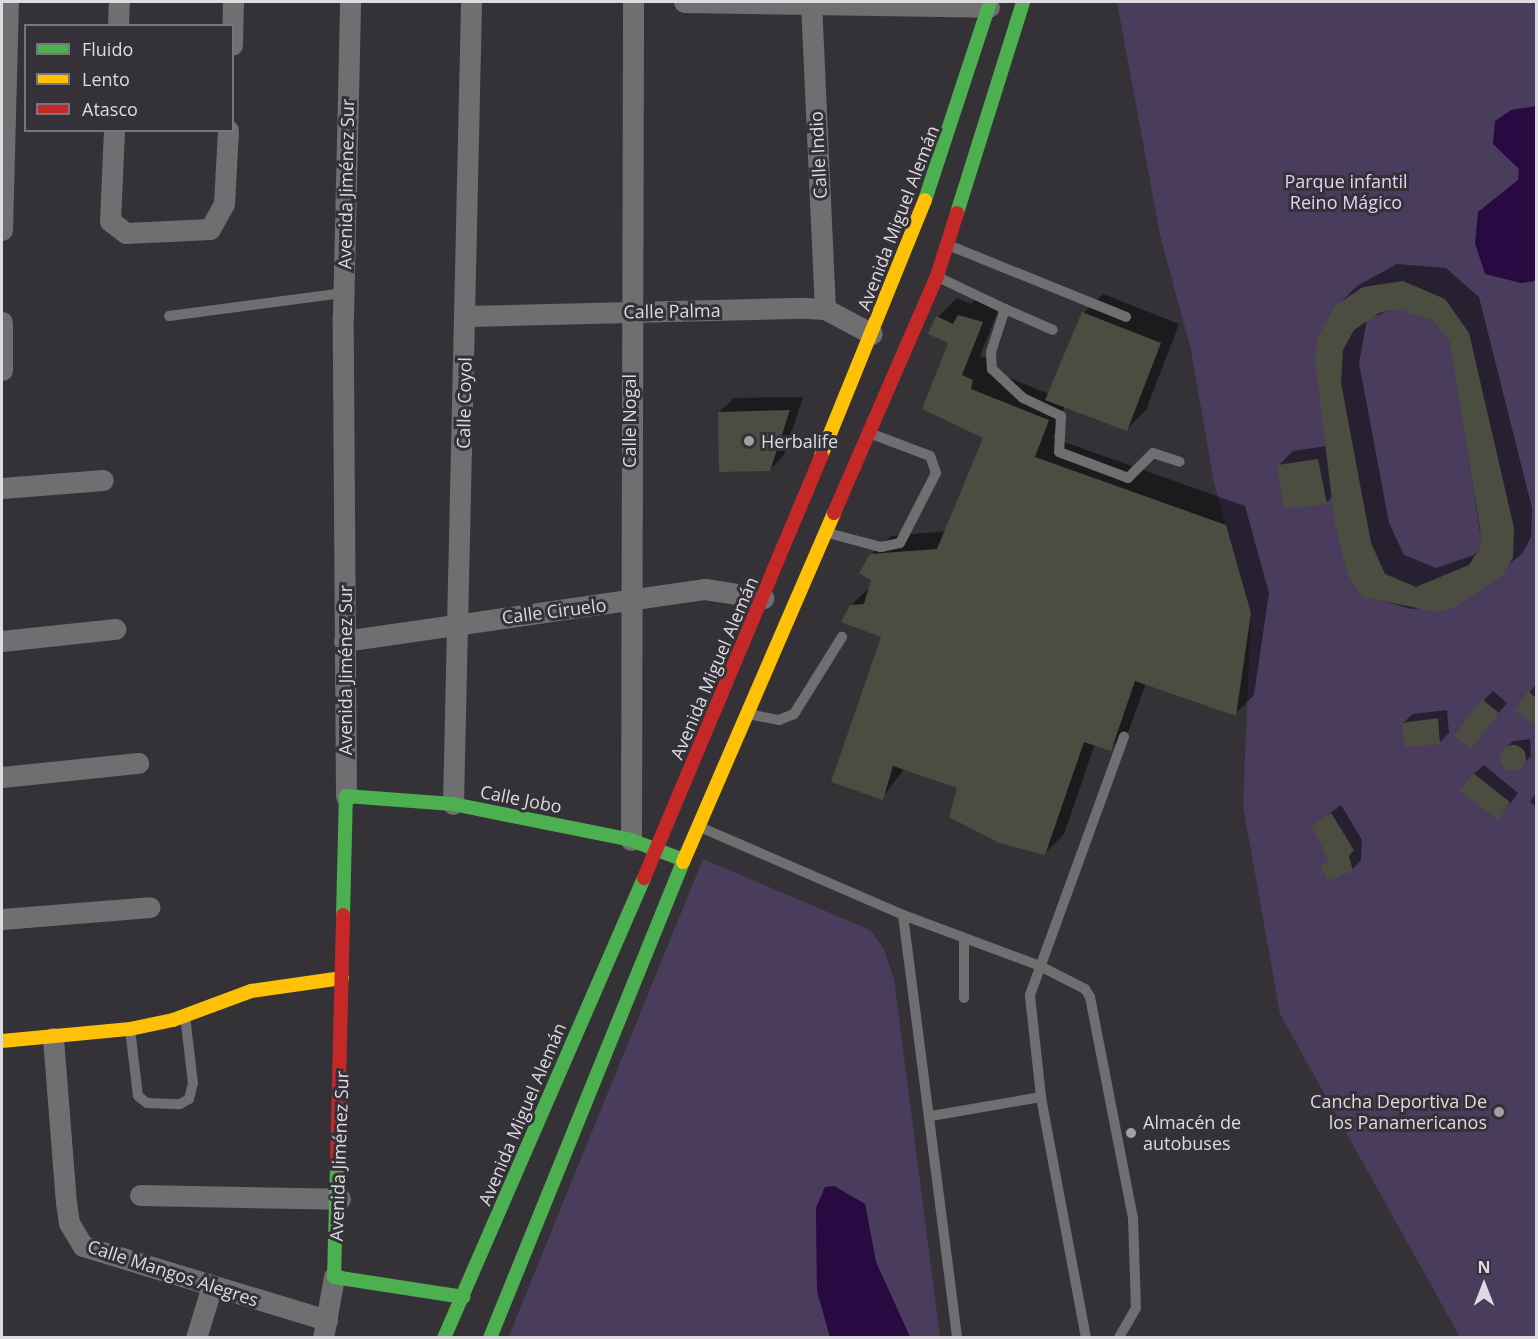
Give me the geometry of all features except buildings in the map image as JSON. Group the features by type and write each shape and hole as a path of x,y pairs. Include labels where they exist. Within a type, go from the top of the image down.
{"main road":[{"path":"490,1338 683,861 872,434 937,276 1023,2"},
{"name":"Avenida Miguel Alemán","path":"444,1338 657,848 872,334 948,141 990,4"},
{"name":"Calle Jobo","path":"346,796 453,804 631,840 657,848 683,861"},
{"name":"Avenida Jiménez Sur","path":"334,1277 340,1199 346,796"},
{"path":"2,1041 130,1029 185,1016 274,985 342,978"},
{"path":"334,1277 463,1297"}],"street":[{"path":"2,230 5,30 8,2"},
{"path":"118,24 119,2"},
{"path":"233,24 234,2"},
{"name":"Avenida Jiménez Sur","path":"346,796 344,293 350,2"},
{"name":"Calle Coyol","path":"453,804 460,623 471,2"},
{"name":"Calle Nogal","path":"631,840 628,601 633,2"},
{"path":"684,2 990,4"},
{"name":"Calle Indio","path":"811,2 825,309"},
{"path":"114,132 110,221 116,230 210,230 224,204 228,132"},
{"name":"Calle Palma","path":"466,316 825,309 872,334"},
{"path":"2,322 2,370"},
{"path":"2,488 103,480"},
{"name":"Calle Ciruelo","path":"344,641 720,588 763,598"},
{"path":"2,641 115,629"},
{"path":"2,777 138,763"},
{"path":"2,919 150,907"},
{"name":"Calle Mangos Alegres","path":"53,1038 66,1202 75,1237 83,1246 325,1329"},
{"path":"140,1195 340,1199"},
{"name":"Avenida Jiménez Sur","path":"325,1329 334,1277"},
{"path":"196,1338 211,1288"}],"lane":[{"path":"948,245 1126,317"},
{"path":"937,276 1053,330"},
{"path":"169,316 344,293"},
{"path":"1005,309 991,352 992,369 1023,398 1061,416 1059,452 1128,478 1152,453 1180,462"},
{"path":"828,533 881,547 900,543 931,484 936,466 930,456 872,434"},
{"path":"748,714 779,720 794,714 842,637"},
{"path":"1086,1338 1041,1097 1030,995 1124,736"},
{"path":"699,826 903,915 1040,966 1085,989 1094,1015 1137,1263 1136,1308 1119,1338"},
{"path":"903,915 931,1116 957,1338"},
{"path":"964,939 964,998"},
{"path":"130,1029 138,1096 147,1103 180,1104 189,1099 193,1083 185,1016"},
{"path":"931,1116 1041,1097"}],"green space":[{"name":"Parque infantil Reino Mágico","path":"1117,2 1536,2 1536,1337 1460,1337 1280,1014 1243,806 1251,613 1214,483 1191,350 1160,235"},
{"path":"703,859 870,930 884,949 894,979 940,1337 910,1337 876,1262 865,1204 834,1186 825,1187 816,1208 817,1291 830,1337 508,1338"}],"shaded area":[{"path":"1536,106 1536,281 1521,283 1485,274 1475,243 1478,212 1518,180 1519,169 1493,144 1495,121 1511,110"},
{"path":"834,1186 865,1204 876,1262 910,1337 830,1337 817,1291 816,1208 825,1187"}],"traffic: fast":[{"path":"925,200 990,2"},
{"path":"957,213 1023,2"},
{"path":"343,915 346,796 453,804 631,840 676,857"},
{"path":"490,1338 683,862"},
{"path":"444,1338 644,878"},
{"path":"337,1164 334,1277 463,1297"}],"traffic: slow":[{"path":"821,456 925,200"},
{"path":"683,862 834,513"},
{"path":"2,1041 130,1029 173,1020 251,991 342,978"}],"traffic: jam":[{"path":"834,513 937,276 957,213"},
{"path":"644,878 821,456"},
{"path":"337,1164 343,915"}],"place":[{"name":"Herbalife","path":"749,441"},
{"name":"Cancha Deportiva De los Panamericanos","path":"1499,1112"},
{"name":"Almacén de autobuses","path":"1131,1133"}]}
